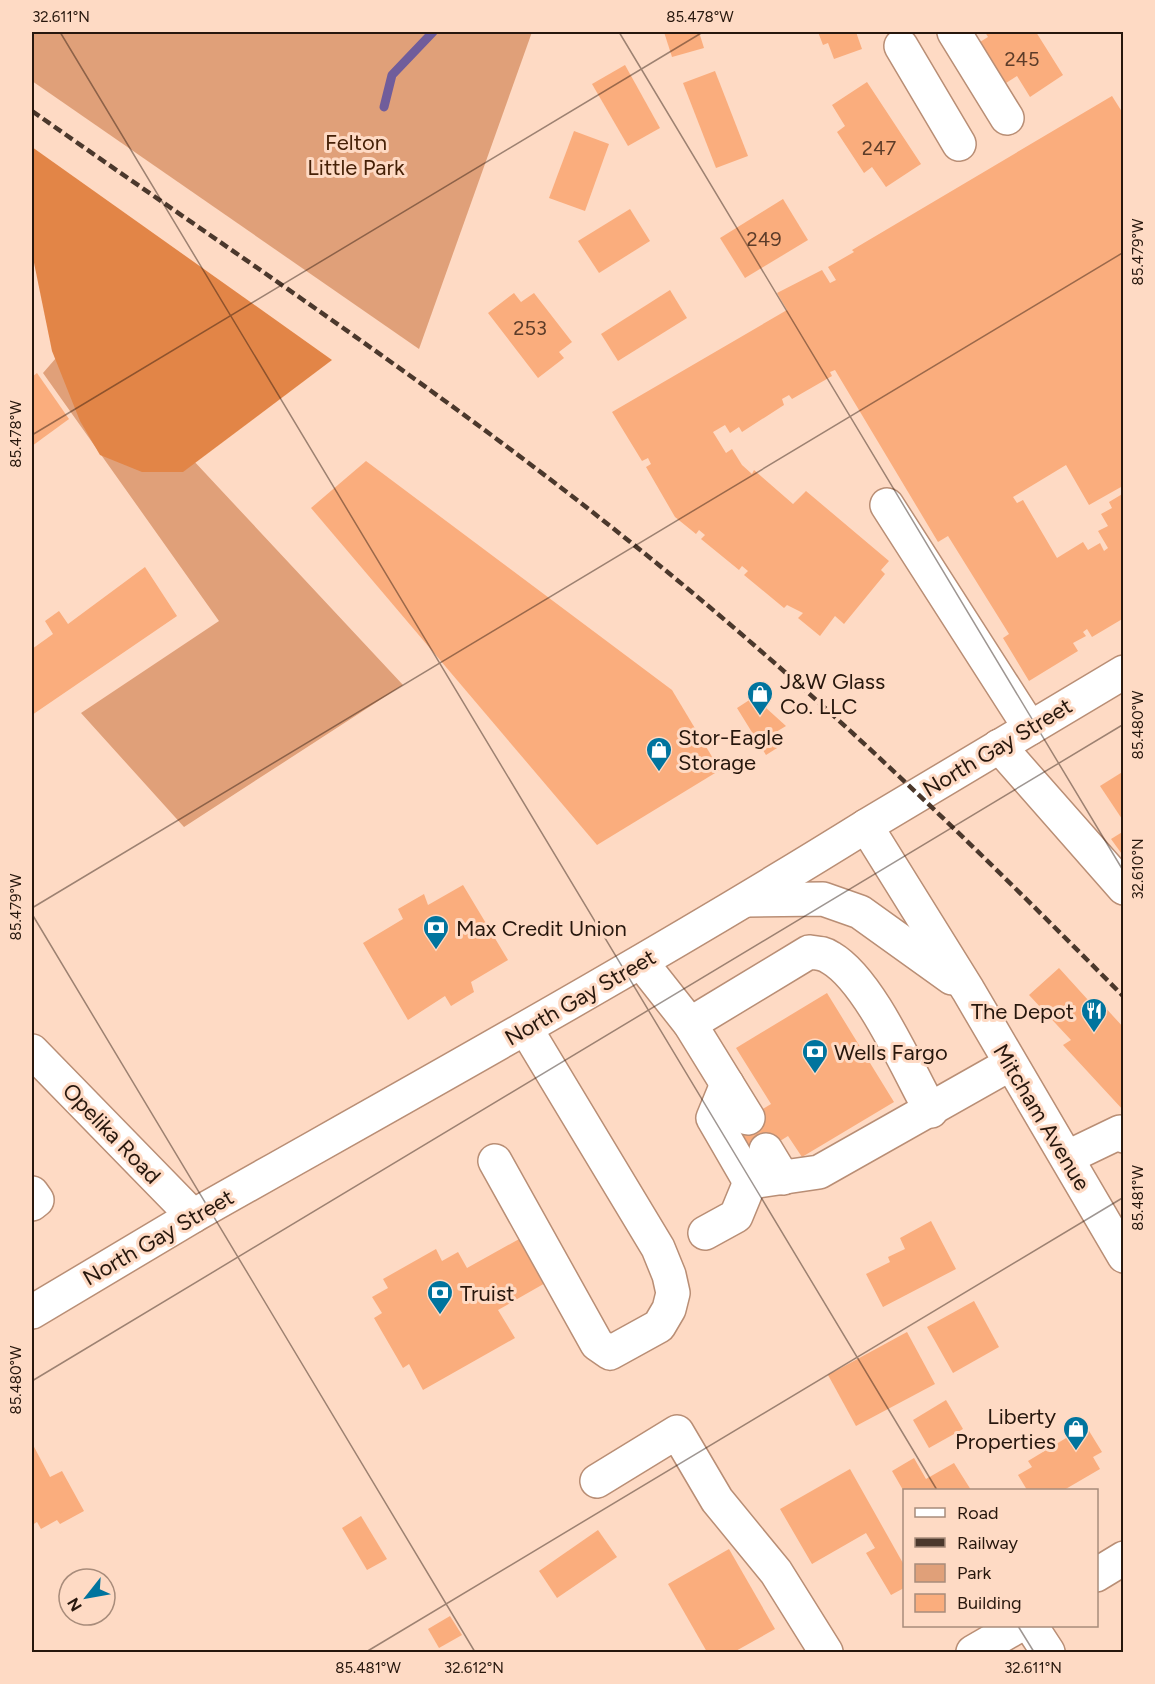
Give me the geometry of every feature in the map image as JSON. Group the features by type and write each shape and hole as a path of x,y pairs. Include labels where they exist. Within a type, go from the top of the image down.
{"main road":[{"path":"954,32 1007,117"},
{"path":"901,46 959,144"},
{"path":"888,505 1030,728"},
{"name":"North Gay Street","path":"32,1312 193,1216 526,1029 747,900 1124,672"},
{"path":"999,746 1124,888"},
{"name":"Mitcham Avenue","path":"866,826 968,990 1124,1256"},
{"path":"747,900 823,899 860,912 968,990"},
{"path":"690,1024 809,952 821,953 847,971 868,998 931,1111"},
{"path":"641,962 690,1024 748,1118"},
{"path":"495,1161 597,1344 610,1353 659,1326 669,1309 673,1293 658,1248 526,1029"},
{"path":"750,1182 819,1172 931,1111 1010,1064"},
{"name":"Opelika Road","path":"37,1067 193,1216"},
{"path":"727,1084 713,1118 750,1182"},
{"path":"1068,1158 1120,1132 1124,1136"},
{"path":"766,1150 783,1178"},
{"path":"705,1233 736,1216 750,1182"},
{"path":"32,1193 37,1200 32,1204"},
{"path":"597,1481 677,1432 717,1500 776,1572 826,1653"},
{"path":"1098,1574 1124,1558"},
{"path":"973,1653 1016,1627"},
{"path":"1032,1627 1048,1653"}],"green space":[{"name":"Felton Little Park","path":"32,32 532,32 419,349 32,81"},
{"path":"69,343 178,444 403,685 184,827 81,713 219,621 43,373"}],"shaded area":[{"path":"32,147 332,360 183,472 142,472 100,455 80,421 52,351 32,253"}],"building":[{"path":"664,32 699,32 704,48 672,57"},
{"path":"818,32 856,32 862,49 834,59 828,43 823,45"},
{"path":"985,32 1036,32 1063,75 1030,97 1017,76 1006,83 980,42 988,37"},
{"path":"625,65 660,128 628,146 592,84"},
{"path":"715,71 748,156 716,168 683,83"},
{"path":"867,82 921,164 886,187 872,167 864,173 837,132 845,126 832,105"},
{"path":"1112,96 1124,115 1124,492 1121,487 1089,505 1066,465 1013,497 1017,503 1023,500 1057,558 1083,542 1088,550 1100,543 1104,551 1108,548 1098,531 1108,526 1101,514 1112,508 1109,502 1124,493 1124,618 1092,637 1087,629 1083,632 1086,636 1073,643 1078,651 1029,681 1003,638 1009,634 948,536 938,542 835,370 830,372 832,376 792,399 789,395 782,399 784,405 742,432 739,427 730,433 725,425 713,432 726,453 732,449 742,465 752,474 754,470 793,504 806,491 889,561 881,570 885,574 844,624 835,616 820,636 798,618 803,613 787,605 784,608 744,575 748,571 742,566 739,570 701,539 705,535 699,530 696,534 675,517 646,467 651,464 648,458 642,461 612,412 787,310 777,293 822,270 830,283 836,280 828,267 854,252 852,250"},
{"path":"574,131 609,144 585,211 549,198"},
{"path":"783,199 808,240 745,278 720,238"},
{"path":"630,209 650,241 599,273 578,241"},
{"path":"670,290 687,318 618,361 601,334"},
{"path":"514,293 521,302 534,293 572,342 559,352 564,358 538,378 488,313"},
{"path":"37,373 69,419 32,446 32,377"},
{"path":"366,461 672,690 720,770 597,845 311,508"},
{"path":"145,567 177,616 32,715 32,649 53,634 45,621 59,611 68,624"},
{"name":"J&W Glass Co. LLC","path":"754,697 786,726 776,732 785,743 766,755 737,708"},
{"path":"1124,771 1124,822 1100,786"},
{"path":"1124,831 1124,857 1111,839"},
{"name":"Max Credit Union","path":"463,885 508,960 471,982 474,992 451,1006 445,996 408,1020 363,943 403,919 398,909 424,894 428,905"},
{"name":"The Depot","path":"1059,968 1098,1011 1102,1004 1124,1028 1124,1111 1063,1045 1071,1040 1029,995"},
{"name":"Wells Fargo","path":"827,993 894,1102 802,1157 788,1136 745,1163 726,1132 771,1104 736,1048"},
{"path":"931,1221 956,1269 883,1307 866,1274 890,1262 888,1257 905,1249 900,1238"},
{"name":"Truist","path":"521,1238 547,1282 498,1310 515,1338 423,1390 409,1364 403,1368 374,1318 382,1313 372,1297 388,1288 383,1279 436,1249 442,1261 458,1252 467,1268"},
{"path":"974,1301 999,1347 953,1373 927,1327"},
{"path":"907,1332 935,1384 856,1426 828,1375"},
{"path":"946,1400 963,1429 929,1448 913,1420"},
{"path":"1086,1426 1102,1452 1093,1457 1100,1469 1066,1489 1026,1489 1018,1475 1032,1467 1028,1461"},
{"path":"32,1443 50,1477 62,1471 84,1511 60,1524 57,1520 41,1529 37,1522 32,1525"},
{"path":"914,1458 926,1479 954,1463 970,1489 903,1490 892,1471"},
{"path":"850,1469 903,1563 903,1589 891,1595 866,1553 875,1548 866,1533 812,1564 780,1509"},
{"path":"361,1516 387,1559 367,1570 342,1528"},
{"path":"598,1530 617,1557 557,1598 539,1571"},
{"path":"729,1549 775,1629 734,1652 707,1652 668,1584"},
{"path":"450,1616 462,1635 439,1648 428,1629"}],"waterway":[{"path":"384,107 392,75 433,32"}],"railway":[{"path":"32,111 409,375 557,484 629,541 758,649 883,762 1005,878 1124,997"}],"place":[{"name":"J&W Glass Co. LLC","path":"760,717"},
{"name":"Stor-Eagle Storage","path":"659,773"},
{"name":"Max Credit Union","path":"436,951"},
{"name":"The Depot","path":"1094,1034"},
{"name":"Wells Fargo","path":"815,1075"},
{"name":"Truist","path":"440,1316"},
{"name":"Liberty Properties","path":"1076,1452"}]}
